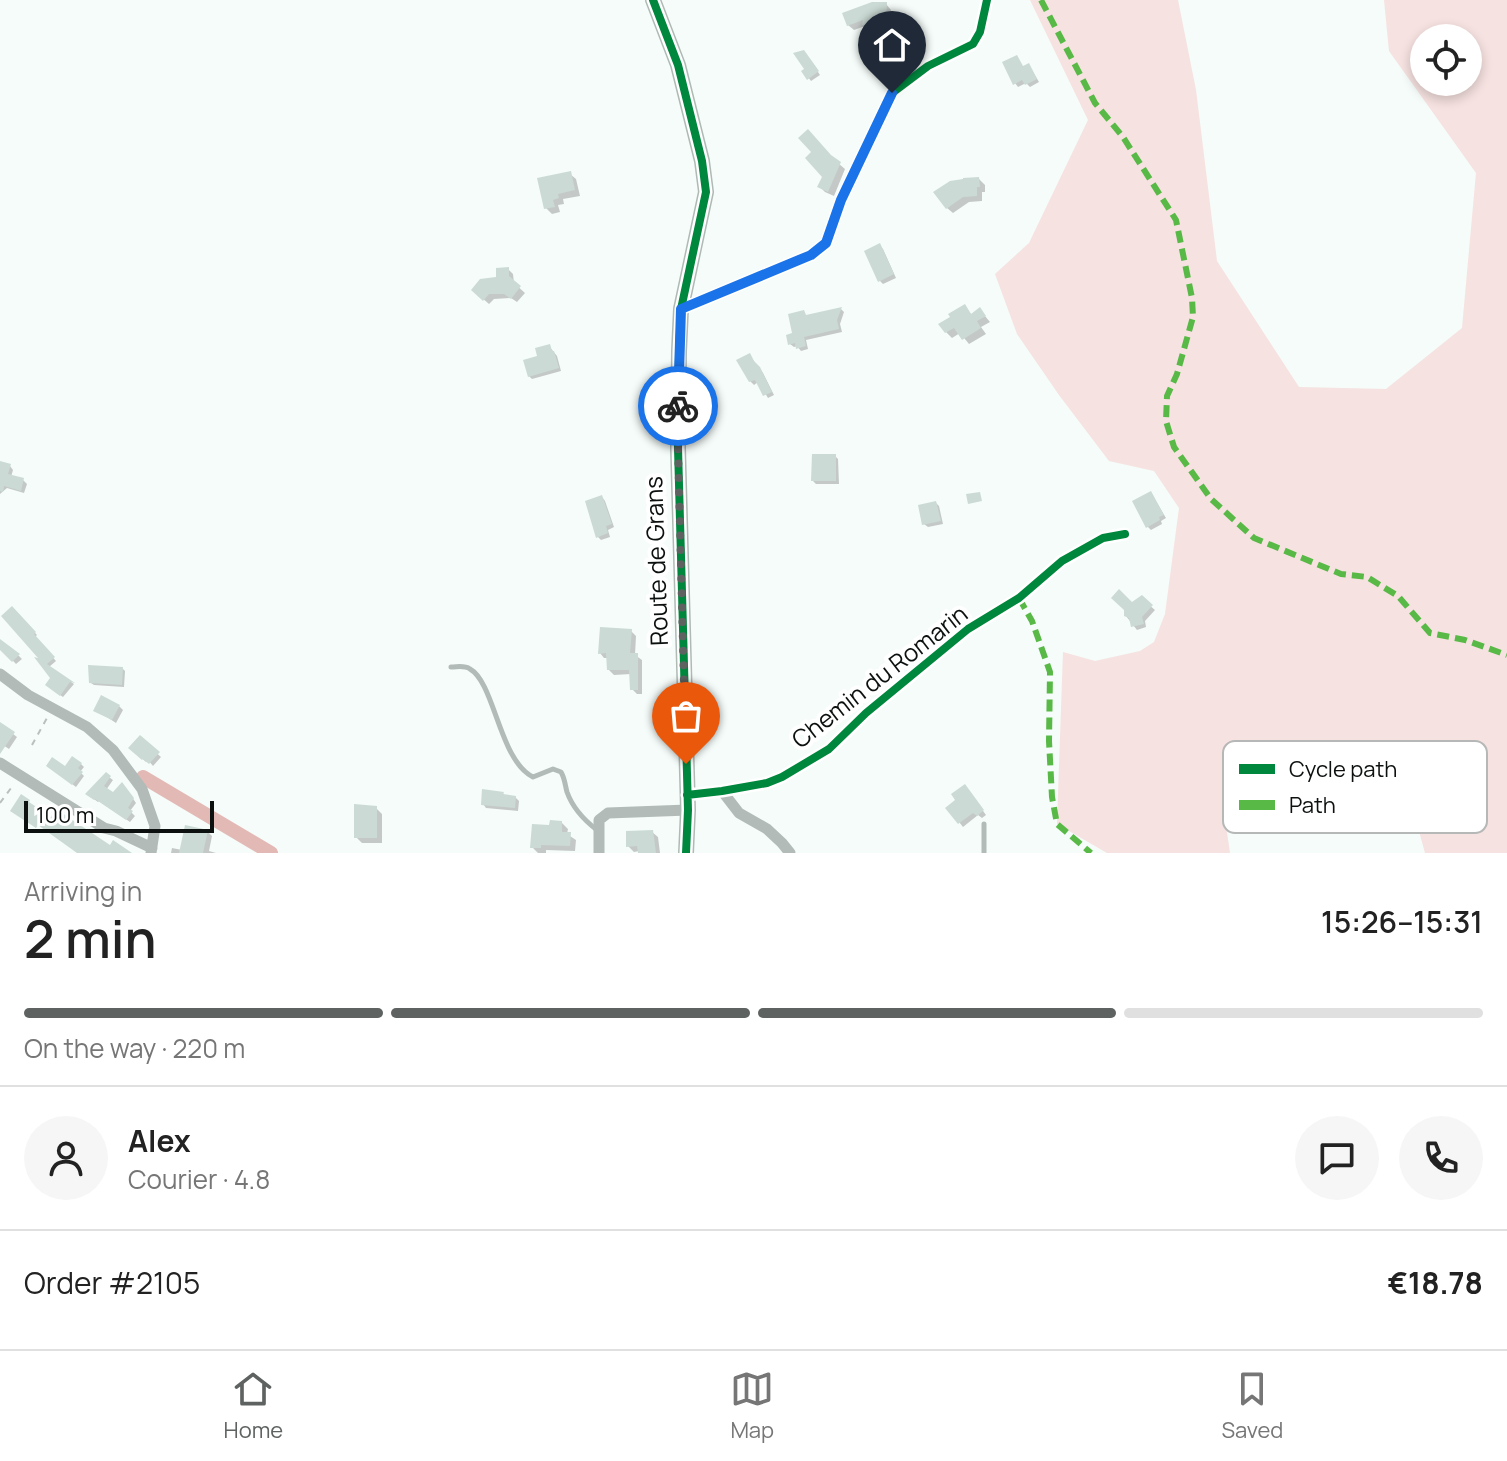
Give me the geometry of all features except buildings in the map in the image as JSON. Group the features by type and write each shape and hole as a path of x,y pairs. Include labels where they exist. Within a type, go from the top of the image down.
{"street":[{"name":"Route de Grans","path":"653,0 678,65 702,161 706,192 681,309 678,448 688,803 686,853"},
{"path":"681,309 811,255 826,243 841,200 892,93 928,66 973,44 980,32 987,0"},
{"name":"Chemin du Romarin","path":"599,832 599,820 608,813 688,803 722,791 767,783 782,777 829,749 866,713 968,629 1019,598 1062,561 1103,538 1125,534"},
{"path":"0,674 28,695 87,727 113,750 142,789 155,826 151,850 104,828 0,763"},
{"path":"722,791 739,813 767,829 790,853"},
{"path":"599,832 599,853"}],"lane":[{"path":"451,667 468,668 481,681 501,730 523,770 533,777 553,769 561,772 576,809 599,832"},
{"path":"984,824 984,853"}],"path":[{"path":"32,745 53,708"},
{"path":"0,803 14,785 14,771"}],"shaded area":[{"path":"1030,0 1178,0 1196,90 1217,261 1299,387 1386,389 1462,328 1476,173 1421,96 1482,96 1482,24 1410,24 1410,80 1389,51 1384,0 1507,0 1507,853 1425,853 1420,833 1487,833 1487,741 1223,741 1223,833 1227,833 1230,853 1107,853 1057,824 1063,652 1095,661 1140,651 1154,642 1165,614 1179,508 1154,471 1109,461 1017,334 995,274 1029,243 1088,120"}],"waterway":[{"path":"143,777 271,853"}],"marked path":[{"path":"1041,0 1095,103 1123,137 1176,220 1193,317 1177,374 1167,396 1166,421 1174,447 1211,499 1254,538 1341,574 1367,577 1398,596 1430,633 1465,640 1507,655"},
{"path":"1019,598 1032,621 1050,672 1049,741 1057,824 1091,853"}],"cycle path":[{"path":"653,0 678,65 702,161 706,192 681,309 679,351 678,448 688,810 686,853"},
{"path":"681,309 811,255 826,243 841,200 892,93 928,66 973,44 980,32 987,0"},
{"path":"687,795 767,783 829,749 866,713 968,629 1019,598 1062,561 1103,538 1125,534"}],"way so far":[{"path":"678,406 686,764"}],"route":[{"path":"678,406 681,309 811,255 826,243 841,200 892,93"}]}
